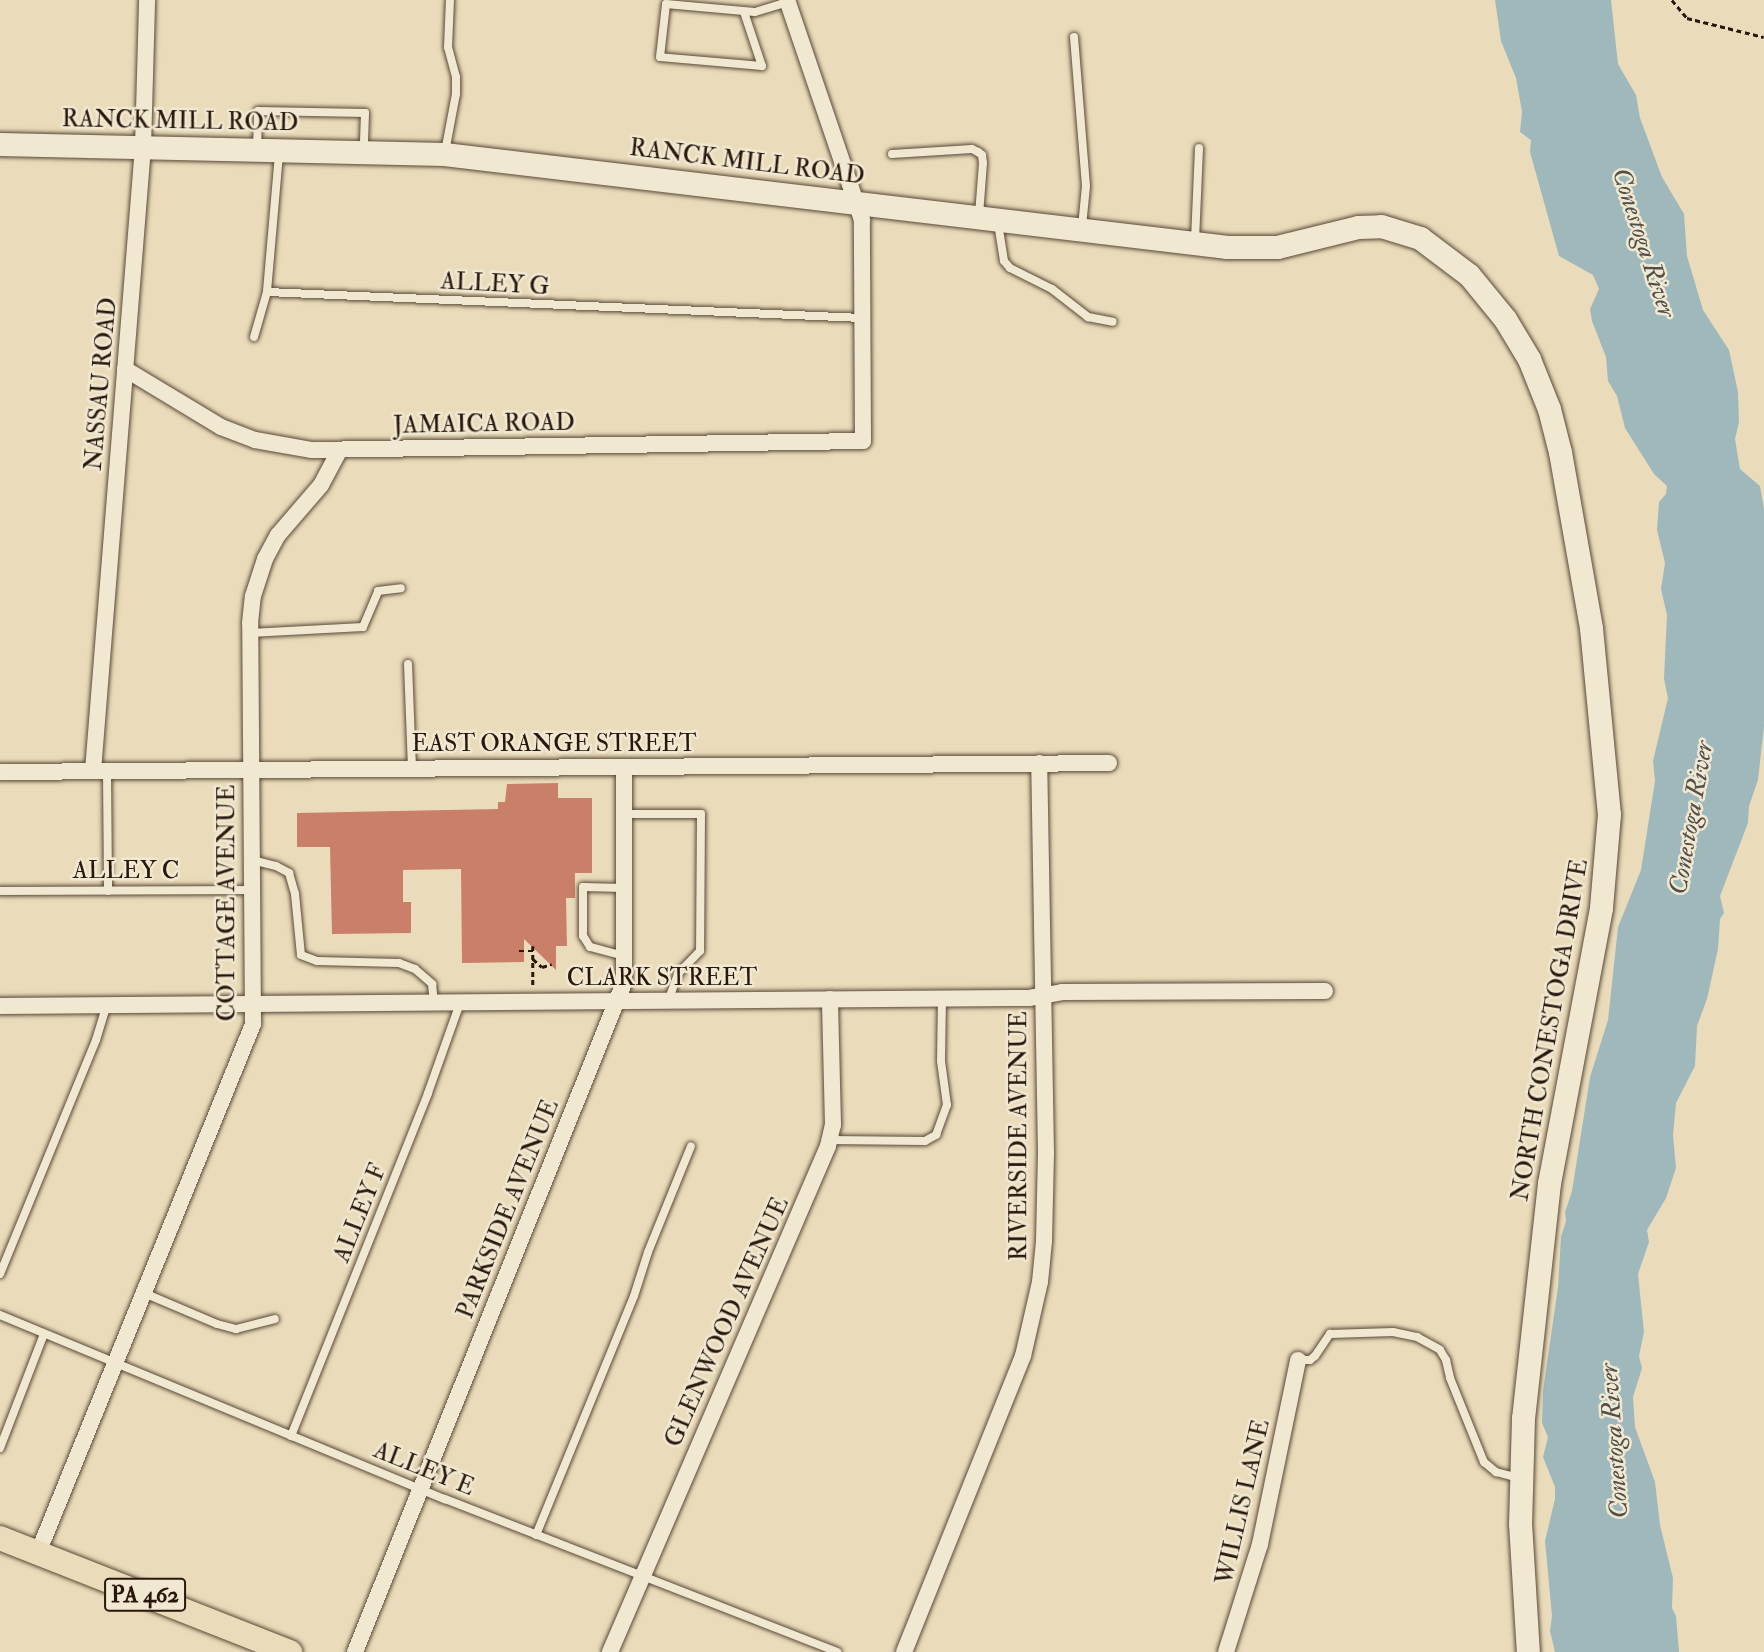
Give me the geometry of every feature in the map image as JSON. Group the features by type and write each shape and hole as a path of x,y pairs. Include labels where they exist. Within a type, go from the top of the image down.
{"main road":[{"name":"PA 462","path":"0,1538 290,1652"}],"street":[{"name":"NASSAU ROAD","path":"100,771 125,369 143,147 147,0"},
{"path":"787,1 858,203 862,220 863,318"},
{"name":"RANCK MILL ROAD","path":"0,144 444,153 1194,243 1277,247 1358,227 1381,226 1420,238 1469,275"},
{"name":"NORTH CONESTOGA DRIVE","path":"1469,275 1505,319 1529,359 1549,409 1591,628 1609,814 1601,908 1549,1183 1523,1418 1520,1479 1528,1652"},
{"name":"JAMAICA ROAD","path":"125,369 221,427 282,446 341,450 863,441 863,318"},
{"name":"COTTAGE AVENUE","path":"38,1553 253,1024 250,633 253,596 265,559 287,523 321,485 341,450"},
{"name":"RIVERSIDE AVENUE","path":"904,1652 1023,1356 1033,1321 1044,1241 1039,763"},
{"name":"EAST ORANGE STREET","path":"0,772 1109,763"},
{"name":"PARKSIDE AVENUE","path":"355,1652 624,983 624,766"},
{"name":"CLARK STREET","path":"0,1006 942,999 1043,996 1062,992 1325,991"},
{"name":"GLENWOOD AVENUE","path":"610,1652 830,1140 833,1125 831,999"},
{"name":"WILLIS LANE","path":"1226,1652 1260,1544 1298,1360"}],"lane":[{"path":"444,153 456,94 456,77 447,47 450,0"},
{"path":"744,12 762,66 660,57 666,4 755,12 787,1"},
{"path":"1074,37 1086,186 1082,230"},
{"path":"254,337 267,292 268,150 258,111 365,113 364,152"},
{"path":"1194,243 1199,148"},
{"path":"892,154 972,149 982,155 989,219 1010,268 1052,289 1088,317 1113,323"},
{"name":"ALLEY G","path":"267,292 863,318"},
{"path":"250,633 363,627 378,591 401,589"},
{"path":"408,664 412,767"},
{"path":"100,771 108,891"},
{"path":"624,814 701,814 701,951 678,974 668,1001"},
{"path":"252,860 276,866 289,873 295,894 300,955 317,961 400,963 415,969 432,984 434,1003"},
{"path":"624,888 583,887 583,936 590,947 624,956"},
{"name":"ALLEY C","path":"0,891 252,890"},
{"path":"830,1140 925,1141 936,1135 947,1105 942,1061 942,999"},
{"name":"ALLEY F","path":"291,1436 428,1093 460,1003"},
{"path":"0,1274 96,1040 107,1006"},
{"path":"536,1535 604,1363 634,1296 648,1252 691,1146"},
{"path":"144,1293 217,1324 236,1329 275,1319"},
{"name":"ALLEY E","path":"0,1315 536,1535 837,1652"},
{"path":"1298,1360 1315,1356 1330,1334 1393,1332 1417,1337 1440,1350 1446,1360 1450,1378 1484,1462 1496,1472 1520,1479"},
{"path":"0,1448 44,1334"}],"path":[{"path":"1672,0 1687,18 1764,37"},
{"path":"519,951 533,949 533,978"},
{"path":"533,959 542,967 552,964"}],"water":[{"name":"Conestoga River","path":"1495,0 1611,0 1618,64 1636,95 1640,118 1662,177 1684,214 1687,256 1703,310 1729,350 1738,392 1739,422 1735,439 1740,469 1760,486 1764,509 1764,726 1758,780 1749,806 1748,823 1720,896 1724,913 1720,919 1718,949 1707,999 1697,1026 1695,1066 1676,1103 1673,1135 1676,1168 1666,1198 1647,1230 1649,1242 1638,1274 1644,1332 1639,1356 1642,1368 1633,1397 1635,1427 1655,1482 1660,1525 1673,1578 1672,1608 1676,1616 1679,1652 1555,1652 1550,1631 1552,1616 1545,1541 1555,1499 1555,1487 1543,1457 1548,1437 1542,1423 1543,1391 1558,1287 1565,1212 1572,1191 1590,1077 1608,1020 1618,927 1641,870 1655,781 1653,761 1668,698 1664,679 1667,615 1661,589 1665,563 1657,530 1659,502 1666,494 1667,486 1654,474 1625,428 1617,396 1608,381 1606,357 1590,309 1599,289 1593,275 1559,256 1530,152 1531,140 1520,132 1522,112 1516,78 1501,41"}],"building":[{"path":"558,783 558,798 592,798 592,873 575,873 575,898 566,898 567,946 556,946 556,970 524,939 524,962 462,963 461,869 403,870 403,902 411,902 411,933 332,934 330,847 297,847 297,813 498,809 498,802 505,802 507,784"}]}
